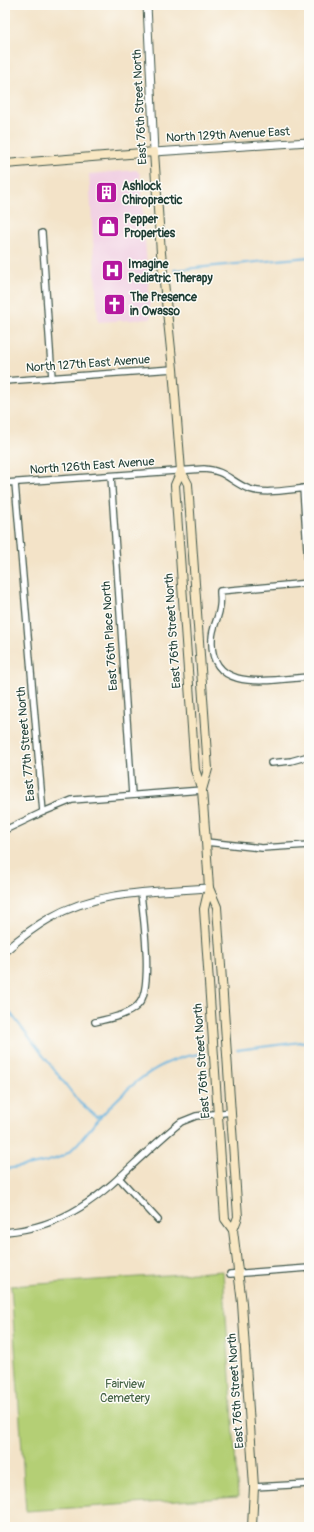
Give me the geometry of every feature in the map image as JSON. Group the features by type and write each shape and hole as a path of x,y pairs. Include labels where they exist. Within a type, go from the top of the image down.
{"main road":[{"name":"North 129th Avenue East","path":"5,164 154,152"},
{"name":"East 76th Street North","path":"154,152 161,253 173,369 181,471 188,484 208,769 202,790"},
{"name":"East 76th Street North","path":"181,471 175,484 195,770 202,790 206,842 209,888 204,909 225,1219 233,1230"},
{"name":"East 76th Street North","path":"209,888 217,907 231,1112 238,1217 233,1230 234,1273 254,1487 252,1527"}],"street":[{"name":"East 76th Street North","path":"147,5 154,152"},
{"name":"North 129th Avenue East","path":"154,152 309,142"},
{"path":"42,233 52,378"},
{"name":"North 127th East Avenue","path":"5,381 173,369"},
{"path":"181,471 216,471 228,475 250,489 260,491 306,488 309,582 220,591 220,607 213,626 212,652 216,664 227,675 248,681 309,677"},
{"name":"North 126th East Avenue","path":"5,483 181,471"},
{"name":"East 76th Place North","path":"111,476 132,795"},
{"name":"East 77th Street North","path":"15,482 43,812"},
{"path":"272,763 309,756"},
{"path":"5,830 72,800 202,790"},
{"path":"206,842 262,848 309,845"},
{"path":"5,951 39,925 69,909 107,897 209,888"},
{"path":"95,1022 127,1013 138,1005 143,999 147,978 141,893"},
{"path":"5,1232 32,1228 70,1215 92,1201 181,1122 196,1116 231,1112"},
{"path":"119,1178 158,1220"},
{"path":"234,1273 309,1268"},
{"path":"254,1487 309,1484"}],"shaded area":[{"path":"136,170 140,174 151,319 98,322 89,174"}],"green space":[{"name":"Fairview Cemetery","path":"223,1271 238,1497 26,1511 11,1286"}],"waterway":[{"path":"174,270 309,257"},
{"path":"5,1006 79,1102 96,1116 101,1115"},
{"path":"237,1050 309,1041"},
{"path":"5,1169 38,1164 63,1156 76,1145 117,1099 142,1078 170,1062 202,1054"}],"place":[{"name":"Ashlock Chiropractic","path":"106,193"},
{"name":"Pepper Properties","path":"109,226"},
{"name":"Imagine Pediatric Therapy","path":"112,271"},
{"name":"The Presence in Owasso","path":"114,304"}]}
